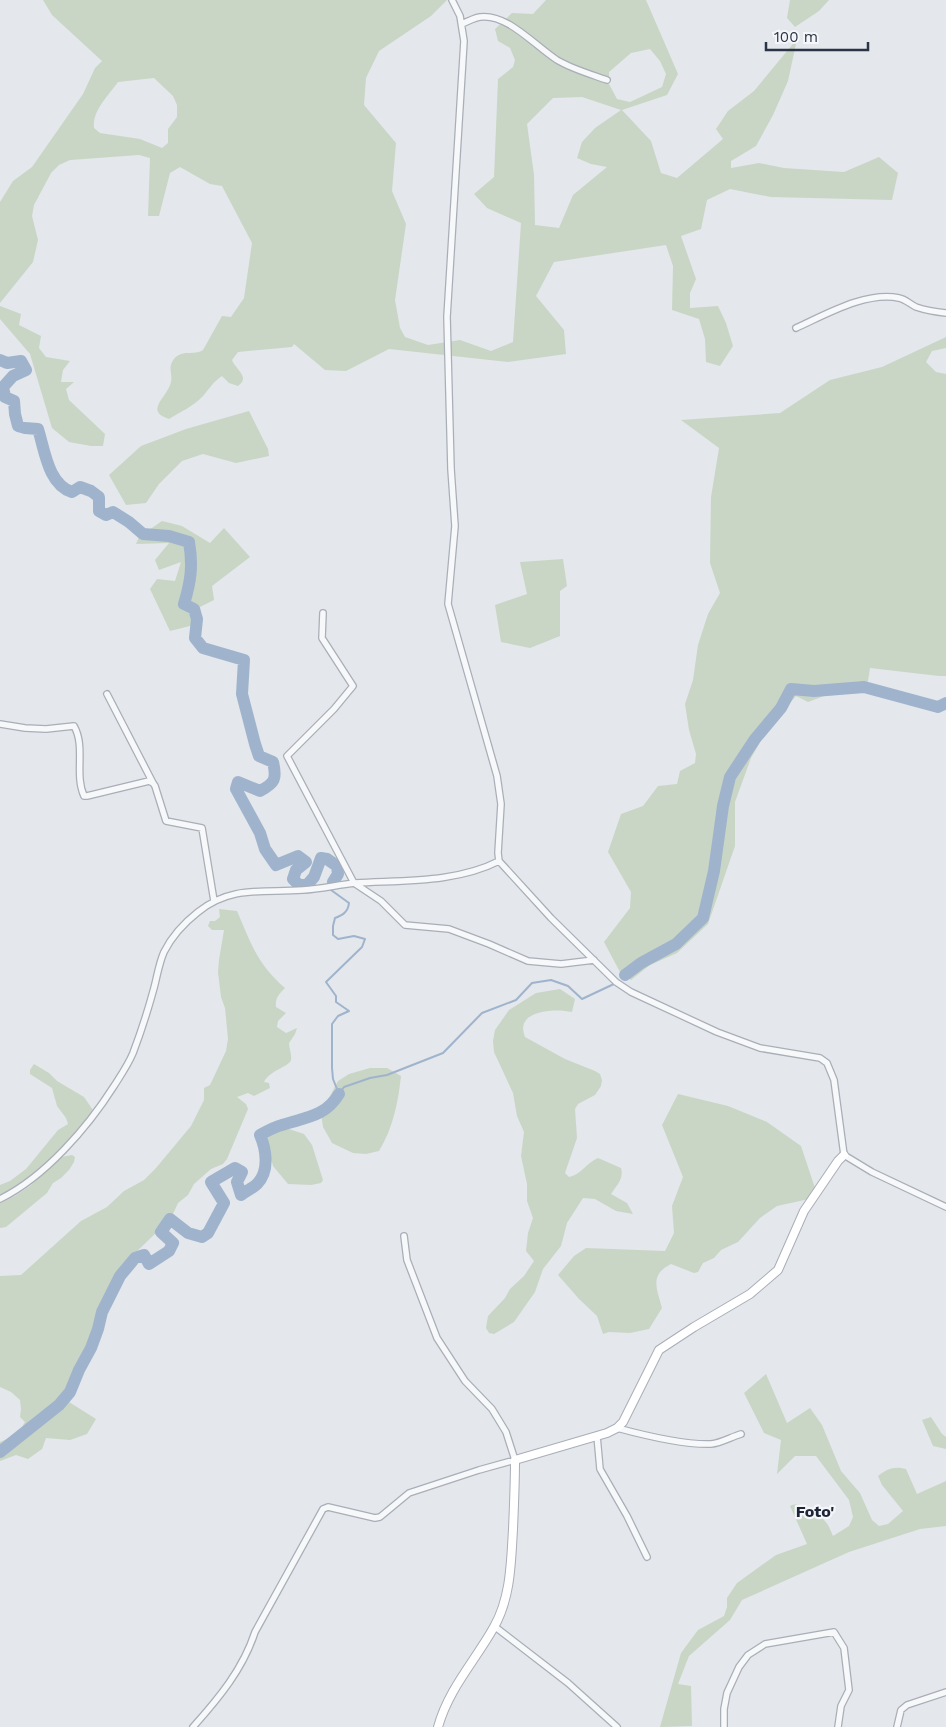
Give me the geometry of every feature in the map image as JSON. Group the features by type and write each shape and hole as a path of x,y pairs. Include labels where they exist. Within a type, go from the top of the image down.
{"street":[{"path":"452,0 460,16 464,41 447,317 451,470 455,526 448,604 497,776 500,804 499,861 551,918 616,982 631,992 716,1032 760,1048 820,1058 827,1064 834,1080 844,1155"},
{"path":"462,24 480,17 494,17 507,23 556,59 575,69 607,80"},
{"path":"796,328 867,299 884,296 901,298 915,306 934,312 946,313"},
{"path":"323,613 322,638 353,686 334,709 287,756 354,884 381,901 405,925 449,929 528,961 561,964 594,960"},
{"path":"107,694 156,786 166,821 202,828 214,901"},
{"path":"0,724 46,729 74,726 79,741 79,777 84,796 149,781 153,782"},
{"path":"0,1198 14,1191 54,1159 94,1116 132,1056 163,954 181,927 198,911 214,901 244,892 304,890 442,877 472,872 499,861"},
{"path":"844,1155 872,1172 946,1207"},
{"path":"193,1727 226,1688 248,1652 255,1632 323,1509 328,1507 375,1518 380,1517 409,1492 450,1478 597,1436 617,1428 623,1422 659,1350 687,1331 750,1294 778,1270 804,1211 844,1155"},
{"path":"404,1236 407,1260 437,1338 465,1381 492,1409 506,1432 515,1460 509,1581 504,1604 494,1626 460,1679 443,1711 438,1727"},
{"path":"617,1428 647,1436 712,1444 741,1434"},
{"path":"597,1436 600,1469 628,1516 647,1557"},
{"path":"494,1626 568,1683 617,1727"},
{"path":"724,1727 724,1709 727,1693 739,1667 748,1655 764,1644 834,1632 844,1648 849,1690 841,1706 838,1727"},
{"path":"897,1727 901,1710 907,1705 946,1692"}],"green space":[{"path":"43,0 447,0 431,16 379,51 366,78 364,105 396,143 392,191 406,224 395,300 400,328 405,337 428,345 460,340 491,351 513,342 521,223 487,208 474,194 494,177 498,79 513,67 515,60 510,48 498,41 495,29 512,13 533,14 546,0 646,0 678,74 667,95 622,110 651,141 661,173 677,178 723,139 716,129 728,111 754,91 797,39 788,81 773,115 756,146 731,161 731,168 759,163 784,168 844,172 879,157 898,173 892,200 771,197 730,189 707,200 701,229 681,236 696,279 690,293 690,308 718,306 726,323 733,346 720,366 706,362 705,339 699,319 672,310 673,266 666,245 554,262 536,296 564,330 566,354 508,362 389,349 346,371 325,370 294,344 292,347 238,352 232,360 243,376 242,383 238,386 229,383 222,376 195,403 169,419 161,416 157,408 171,382 172,362 181,354 196,353 203,350 222,316 231,317 244,298 252,243 222,186 210,184 180,167 170,173 159,216 148,216 150,158 139,155 70,160 59,165 51,173 34,205 32,216 38,240 33,262 0,303 0,202 13,181 32,167 83,94 95,68 102,61 52,15","holes":["650,49 660,61 666,74 662,87 630,102 617,99 609,84 609,72 631,53","154,78 173,96 177,105 177,117 168,129 168,143 162,148 140,139 100,133 94,128 95,116 98,110 118,82","582,97 621,110 595,128 582,142 577,158 591,164 607,167 573,195 559,228 535,225 534,175 527,124 553,98"]},
{"path":"790,0 829,0 819,11 795,27 787,18"},
{"path":"0,306 21,314 19,325 41,336 39,348 46,357 70,361 63,370 61,382 74,382 66,389 69,400 105,434 103,446 69,442 52,428 30,354 0,319"},
{"path":"946,337 946,348 932,351 926,362 936,372 946,374 946,676 870,668 868,681 857,693 824,696 808,702 796,696 767,730 751,758 735,802 735,846 708,924 677,953 650,965 631,980 620,972 604,942 630,908 631,892 608,852 621,814 643,806 658,786 677,784 680,771 695,763 696,754 689,730 685,704 693,680 698,645 708,614 720,593 710,563 711,497 719,448 681,420 780,413 830,380 882,367"},
{"path":"249,411 268,449 269,456 236,463 203,454 182,461 159,484 146,503 126,505 109,475 141,446 186,429"},
{"path":"162,521 182,526 210,543 224,528 250,557 212,586 214,600 200,607 202,623 170,631 150,589 157,579 175,581 181,562 159,570 155,560 169,543 136,544 139,537"},
{"path":"563,559 567,586 560,591 560,636 530,648 501,642 495,605 527,594 520,562"},
{"path":"219,909 237,911 261,962 285,988 279,994 276,1001 276,1007 286,1013 278,1021 277,1027 286,1033 297,1028 289,1043 291,1060 264,1082 269,1083 270,1088 254,1096 248,1093 237,1097 246,1104 248,1109 227,1159 223,1164 211,1169 194,1184 188,1195 178,1203 173,1214 132,1256 110,1286 91,1339 67,1392 69,1402 96,1419 87,1434 70,1440 46,1438 42,1449 28,1459 16,1455 0,1461 0,1442 18,1434 25,1422 20,1417 20,1400 11,1392 0,1387 0,1276 21,1275 81,1221 107,1207 124,1191 144,1180 191,1126 204,1100 204,1088 210,1085 226,1051 228,1039 225,1008 221,997 218,972 224,930 212,930 208,926 210,921 215,921 220,917"},
{"path":"560,989 575,999 572,1012 556,1010 531,1016 525,1021 523,1028 525,1037 565,1059 595,1071 600,1074 602,1080 601,1086 595,1095 578,1104 575,1109 577,1138 565,1173 569,1177 573,1176 598,1158 621,1168 621,1179 611,1194 627,1203 633,1214 616,1211 595,1199 583,1198 567,1223 561,1246 543,1269 535,1292 514,1322 494,1334 489,1333 486,1328 488,1316 505,1298 510,1289 524,1276 534,1261 526,1251 528,1233 533,1218 527,1201 527,1184 521,1156 524,1132 517,1116 513,1093 494,1052 495,1030 509,1010 536,993"},
{"path":"34,1064 49,1073 57,1081 84,1097 93,1110 39,1169 14,1188 0,1195 0,1185 10,1181 26,1169 58,1130 68,1124 57,1106 52,1088 30,1074"},
{"path":"370,1068 387,1068 401,1076 396,1106 388,1133 379,1151 366,1154 353,1153 332,1143 323,1127 321,1113 338,1081 349,1074"},
{"path":"678,1094 728,1106 767,1122 801,1146 818,1197 777,1206 760,1218 738,1242 721,1250 714,1258 703,1263 698,1272 694,1273 671,1264 664,1268 656,1283 662,1308 649,1329 630,1333 609,1332 603,1334 597,1316 558,1275 574,1256 586,1248 665,1251 674,1233 672,1206 683,1177 662,1125"},
{"path":"286,1128 304,1134 312,1145 323,1180 321,1183 311,1185 288,1184 273,1166 266,1140 268,1134"},
{"path":"72,1155 75,1157 74,1162 69,1170 53,1183 47,1193 6,1227 0,1228 0,1203 30,1186 61,1157"},
{"path":"766,1374 787,1423 810,1408 822,1425 841,1471 860,1493 872,1520 879,1526 888,1524 903,1511 882,1485 878,1476 888,1469 898,1468 906,1469 917,1494 946,1481 946,1526 920,1529 849,1552 742,1600 730,1620 689,1656 678,1684 691,1686 692,1726 660,1727 681,1653 698,1630 724,1616 727,1598 737,1583 776,1555 807,1544 790,1506 800,1505 811,1509 828,1525 833,1536 849,1526 853,1517 849,1500 816,1456 795,1456 777,1474 781,1440 764,1433 744,1393"},
{"path":"931,1417 946,1437 946,1449 933,1446 922,1420"}],"waterway":[{"path":"0,360 7,363 21,361 26,370 13,376 3,387 5,397 14,401 18,426 38,429 49,466 58,482 64,488 72,492 80,487 91,491 99,497 99,511 106,515 113,512 143,534 169,536 189,542 191,573 184,604 194,609 197,619 195,638 203,648 244,660 242,694 255,744 259,756 273,762 275,777 272,783 260,791 238,782 236,789 260,833 265,849 276,865 298,856 306,862 296,870 293,879 299,885 307,885 314,877 321,858 327,859 337,866 338,874 333,882"},
{"path":"625,975 641,963 676,944 703,918 714,871 723,806 730,777 755,739 781,708 791,689 814,691 864,687 938,707 946,703"},
{"path":"331,890 349,903 345,913 335,918 333,935 338,939 354,936 365,939 362,947 326,982 336,996 336,1002 349,1011 338,1016 332,1024 333,1079 339,1094"},
{"path":"339,1094 344,1087 370,1078 387,1075 443,1053 482,1013 516,1000 532,983 551,980 568,986 582,999 616,983"},
{"path":"0,1452 59,1405 70,1392 91,1348 102,1312 120,1276 135,1258 144,1255 149,1264 169,1251 173,1243 161,1232 170,1219 188,1233 202,1237 208,1233 224,1203 211,1182 235,1168 242,1172 237,1182 241,1195 254,1187 264,1173 266,1160 260,1135 276,1127 321,1112 334,1102 339,1094"}],"district":[{"name":"Foto'","path":"815,1511"}]}
